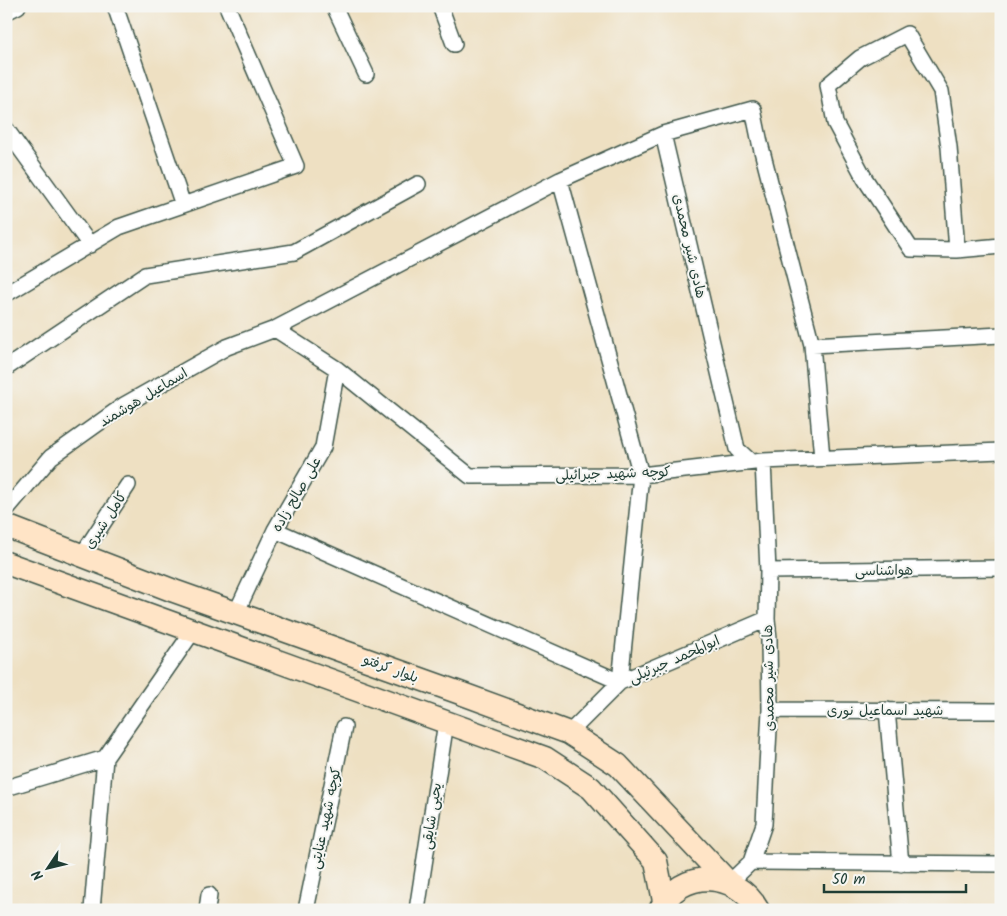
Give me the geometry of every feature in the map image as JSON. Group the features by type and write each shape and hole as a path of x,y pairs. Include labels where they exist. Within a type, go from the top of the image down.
{"main road":[{"name":"بلوار کرفتو","path":"6,526 236,613 569,734 618,765 729,883 745,893 758,910"},
{"path":"6,563 545,758 591,788 656,862 662,906"},
{"path":"662,906 676,889 692,881 711,879 729,883"}],"street":[{"path":"6,12 18,6"},
{"path":"115,6 183,205"},
{"path":"6,294 119,227 296,166 227,6"},
{"path":"334,6 366,74"},
{"path":"440,6 454,44"},
{"path":"957,250 949,147 941,92 907,34 860,58 828,85 835,123 865,179 911,249 957,250 1001,246"},
{"path":"275,530 620,682 641,474 560,180 664,134 753,109 812,345 822,458"},
{"path":"6,130 90,245"},
{"name":"هادی شیر محمدی","path":"664,134 737,449 757,462 768,571 766,619 770,640 770,710 764,824 751,862 729,883"},
{"name":"اسماعیل هوشمند","path":"6,510 51,457 124,405 227,347 275,329 560,180"},
{"path":"6,368 145,275 294,252 418,184"},
{"name":"کوچه شهید جبرائیلی","path":"275,329 337,369 470,476 641,474 757,462 1001,451"},
{"path":"812,345 1001,335"},
{"name":"علی صالح زاده","path":"236,613 275,530 323,447 337,369"},
{"name":"کامل شیری","path":"82,555 128,485"},
{"name":"هواشناسی","path":"768,571 1001,568"},
{"name":"ابوالمحمد جبرئیلی","path":"569,734 620,682 766,619"},
{"path":"92,910 105,758 193,631"},
{"name":"شهید اسماعیل نوری","path":"770,710 1001,711"},
{"path":"887,710 901,864"},
{"name":"یحیی شایقی","path":"417,910 446,722"},
{"name":"کوچه شهید عنایتی","path":"306,910 344,727"},
{"path":"6,788 105,758"},
{"path":"751,862 1001,864"},
{"path":"206,910 209,894"}]}
